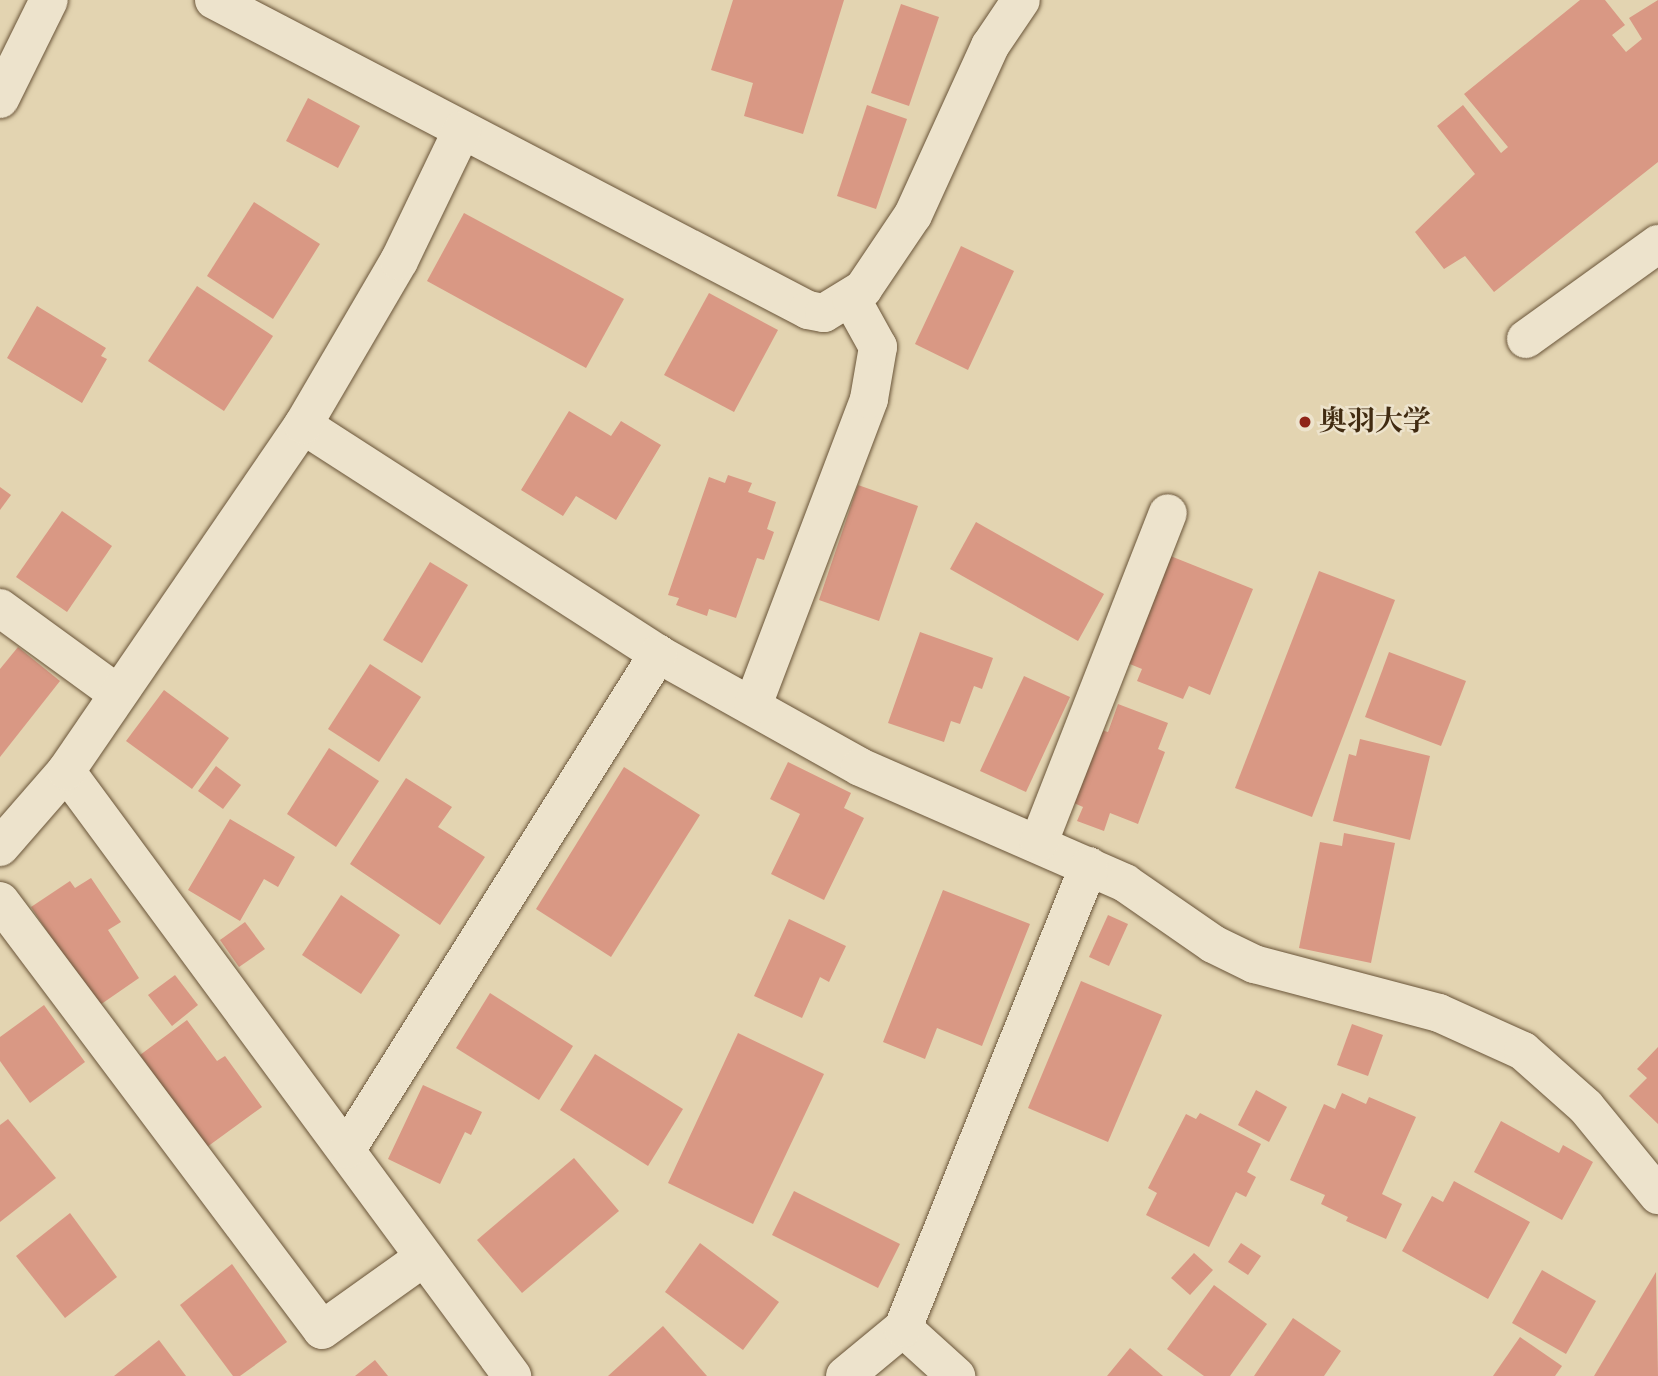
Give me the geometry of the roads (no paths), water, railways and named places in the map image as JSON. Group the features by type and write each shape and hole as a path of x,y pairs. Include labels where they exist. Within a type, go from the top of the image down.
{"street":[{"path":"0,99 49,0"},
{"path":"214,0 808,310 834,311 863,289 927,192 990,46 1021,0"},
{"path":"0,847 66,771 303,425 399,261 462,130"},
{"path":"1526,339 1658,244"},
{"path":"753,705 869,399 878,347 851,298"},
{"path":"303,425 658,654 860,767 1039,842 1088,866 1254,964 1438,1013 1523,1051 1586,1107 1658,1195"},
{"path":"1039,842 1168,513"},
{"path":"0,608 118,694"},
{"path":"347,1149 658,654"},
{"path":"66,771 512,1376"},
{"path":"845,1376 903,1328 1088,866"},
{"path":"0,901 322,1330 423,1258"},
{"path":"903,1328 956,1376"}],"place":[{"name":"奥羽大学","path":"1305,422"}]}
